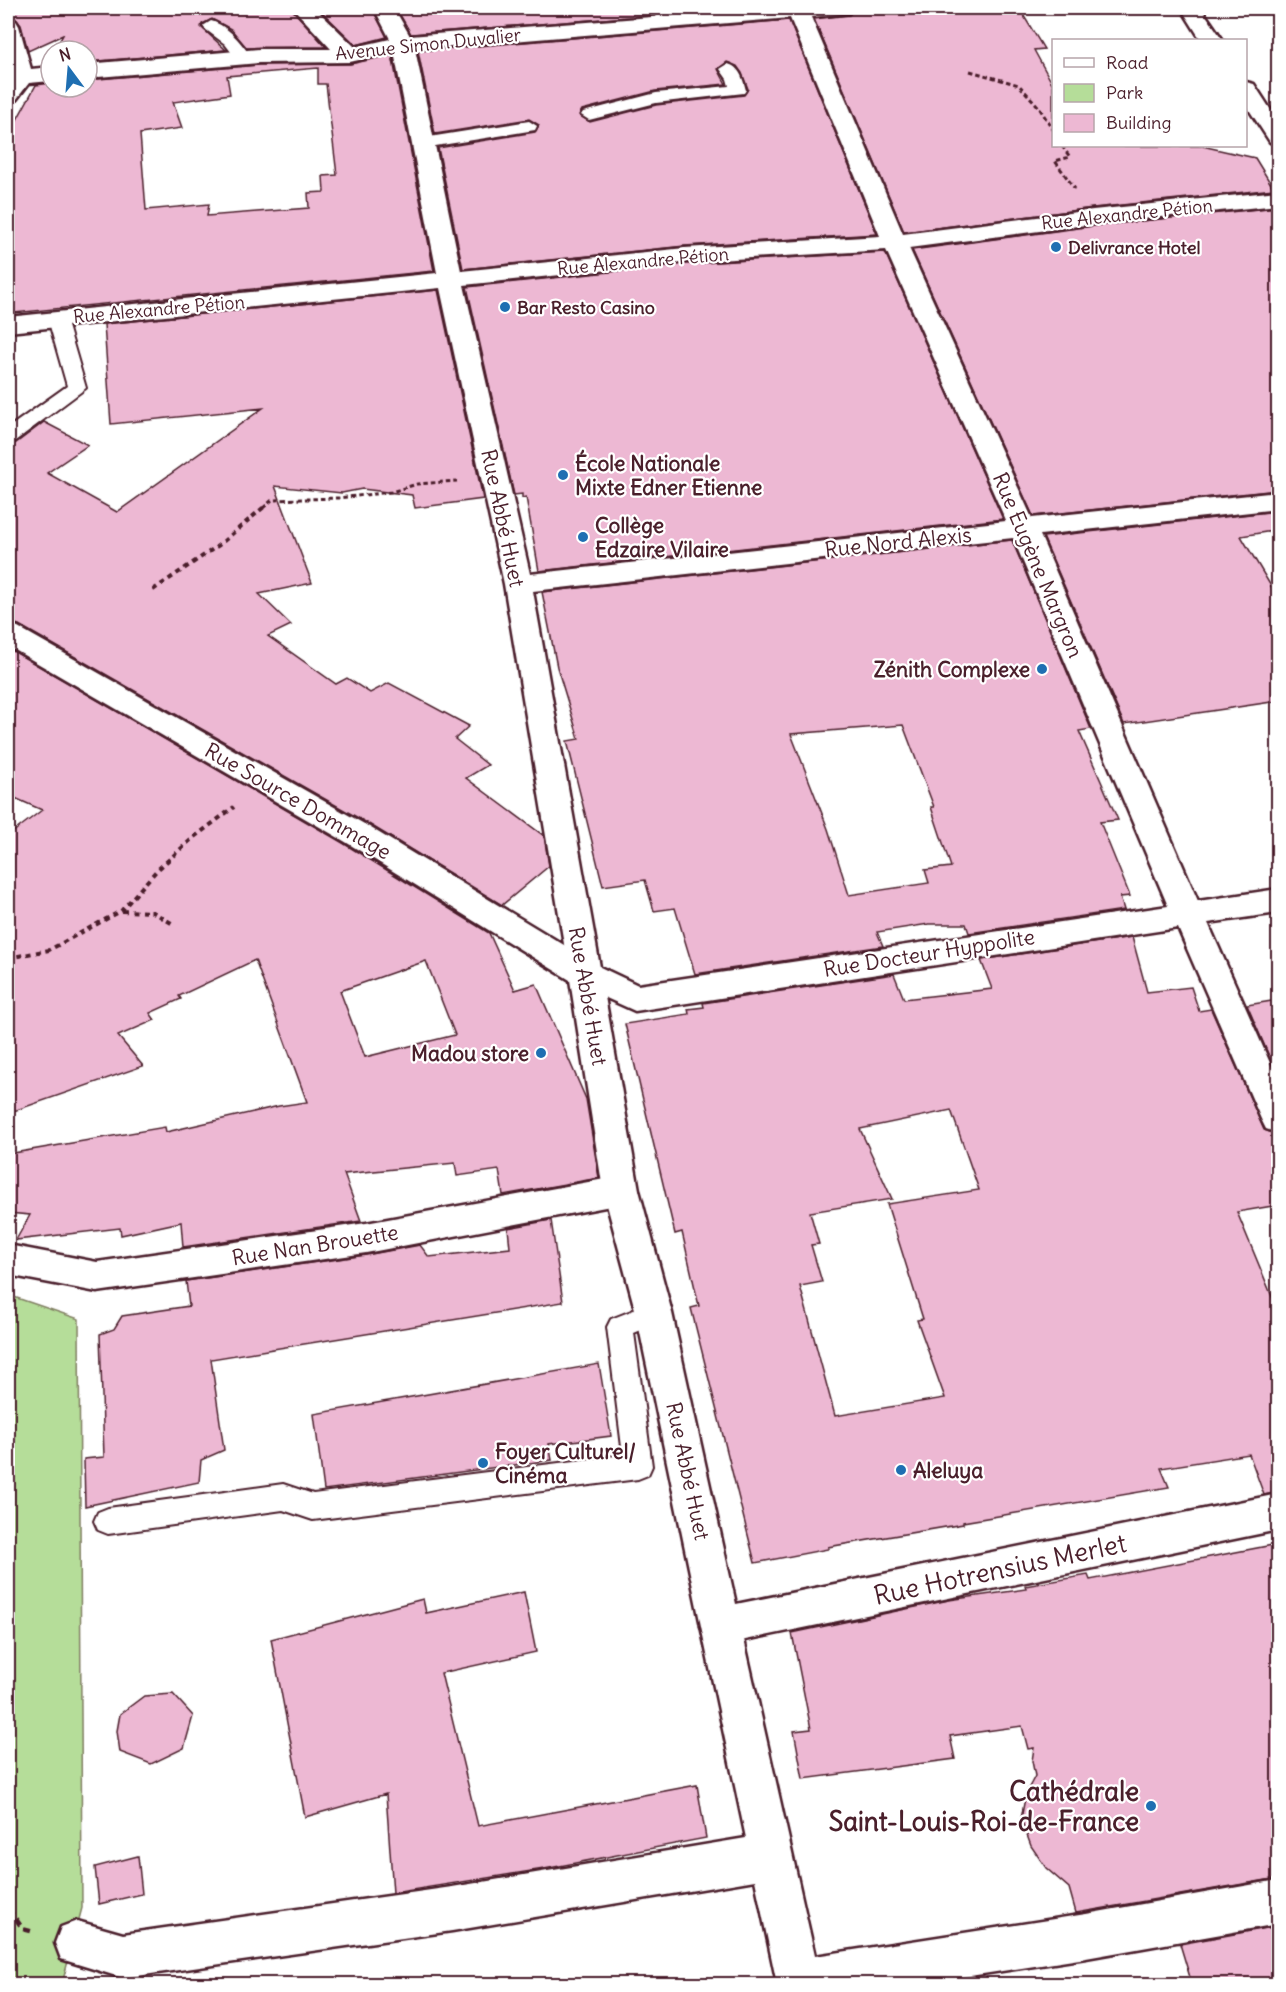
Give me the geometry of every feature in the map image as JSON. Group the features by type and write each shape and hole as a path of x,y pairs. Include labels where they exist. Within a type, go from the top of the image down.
{"street":[{"path":"303,8 350,55"},
{"name":"Rue Abbé Huet","path":"384,8 403,43 451,280 518,584 621,1190 654,1313 799,1983"},
{"name":"Avenue Simon Duvalier","path":"99,70 244,58 350,55 403,43 666,15 798,12 841,8"},
{"path":"1191,8 1211,39"},
{"name":"Rue Eugène Margron","path":"798,12 894,242 1023,528 1278,1119"},
{"path":"8,26 15,45 15,77 8,95"},
{"path":"15,77 39,75"},
{"path":"1247,92 1278,137"},
{"name":"Rue Alexandre Pétion","path":"8,325 685,255 894,242 1093,217 1278,198"},
{"name":"Rue Nord Alexis","path":"518,584 1278,500"},
{"name":"Rue Source Dommage","path":"8,634 356,833 585,975"},
{"name":"Rue Docteur Hyppolite","path":"585,975 635,998 1278,901"},
{"name":"Rue Nan Brouette","path":"8,1260 97,1277 366,1238 621,1190"},
{"name":"Rue Hotrensius Merlet","path":"722,1626 1278,1512"},
{"path":"77,1944 123,1956 452,1909 770,1856"},
{"path":"799,1983 1278,1902"}],"lane":[{"path":"211,27 231,41 244,58"},
{"path":"589,115 656,98 738,90 735,78 728,69"},
{"path":"423,143 529,126"},
{"path":"8,437 77,388 57,320"},
{"path":"108,1521 283,1497 313,1507 638,1466 620,1327 654,1313"}],"path":[{"path":"970,71 1019,85 1038,106 1052,129"},
{"path":"1063,147 1070,157 1055,161 1093,217"},
{"path":"153,590 219,545 272,500 339,498 391,492 417,484 495,479"},
{"path":"8,958 49,950 121,910 156,871 193,838 266,782"},
{"path":"121,910 153,912 173,924"}],"green space":[{"path":"8,1295 79,1319 82,1908 62,1984 8,1984"}],"building":[{"path":"8,8 291,8 326,47 247,48 231,29 212,19 202,24 201,27 226,50 99,61 99,39 61,39 63,35 54,39 39,39 39,46 28,51 21,25 16,19 8,18"},
{"path":"318,8 372,8 387,37 356,45"},
{"path":"396,8 656,8 654,15 411,34"},
{"path":"853,8 1019,8 1044,49 1034,50 1052,83 1052,147 1206,147 1255,158 1274,189 1093,208 904,232 814,19 849,15"},
{"path":"789,20 877,234 685,246 463,269 438,148 535,132 539,125 529,119 435,134 418,51","holes":["727,62 737,66 748,89 744,95 656,105 590,122 579,115 582,110 655,91 726,84 718,69"]},
{"path":"392,55 434,271 14,313 8,270 13,127 36,85 39,85 39,99 99,99 99,79 259,65 350,64","holes":["318,68 318,84 326,84 337,175 323,176 324,192 308,193 309,208 207,216 209,204 146,210 140,134 182,128 173,102 230,94 227,76"]},
{"path":"1278,207 1278,490 1033,516 912,250 1093,226"},
{"path":"885,252 1003,519 539,571 526,497 522,498 522,494 514,495 467,287 685,264"},
{"path":"438,290 483,499 415,508 412,495 362,489 342,493 275,486 312,583 259,594 291,625 268,636 336,684 347,678 370,693 389,683 469,726 455,739 488,765 466,778 544,836 549,866 502,905 367,823 19,625 8,622 8,445 16,443 44,422 88,445 47,473 117,512 263,408 111,424 104,324"},
{"path":"1278,511 1278,530 1241,536 1278,598 1278,701 1124,724 1043,537"},
{"path":"1012,540 1091,729 1079,731 1118,820 1100,822 1130,896 1120,897 1124,910 969,933 966,924 929,924 877,932 883,946 695,974 675,908 654,911 645,880 603,886 567,741 579,739 557,667 542,592","holes":["903,725 934,807 931,807 951,867 925,870 929,883 849,895 828,829 791,734"]},
{"path":"8,648 343,843 489,933 515,990 536,984 586,1099 599,1178 503,1195 499,1170 457,1176 455,1163 344,1174 361,1221 183,1247 181,1222 121,1235 120,1228 16,1240 30,1215 8,1213 8,1154 165,1127 166,1132 279,1106 307,1102 255,960 179,996 181,999 150,1013 155,1020 118,1036 143,1066 8,1113 8,836 42,810 8,795","holes":["426,961 455,1035 365,1057 340,991"]},
{"path":"1132,937 1147,992 1191,987 1199,1011 1211,1009 1264,1130 1278,1135 1278,1205 1237,1212 1278,1311 1278,1492 1264,1495 1249,1454 1161,1468 1169,1487 963,1522 963,1524 828,1547 828,1549 755,1563 691,1308 699,1306 682,1232 675,1234 625,1024 689,1014 688,1009 704,1007 703,1003 894,974 904,999 992,989 981,960","holes":["951,1110 979,1190 887,1204 923,1319 917,1320 945,1398 835,1416 800,1286 822,1282 811,1245 819,1244 810,1212 892,1199 860,1129"]},
{"path":"1278,1000 1278,1077 1247,1005"},
{"path":"551,1220 563,1302 211,1359 224,1450 201,1460 199,1482 85,1506 84,1459 104,1457 100,1334 114,1329 122,1316 189,1306 186,1281 420,1245 429,1257 510,1248 508,1228"},
{"path":"599,1364 611,1436 549,1444 552,1460 324,1490 314,1414"},
{"path":"1278,1544 1278,1878 1076,1913 1069,1888 1046,1868 1031,1846 1021,1819 1026,1793 1035,1776 1032,1761 1034,1748 1028,1749 1022,1726 950,1736 955,1759 803,1779 794,1731 811,1729 792,1633 949,1600 1026,1589 1025,1586 1088,1575 1090,1580"},
{"path":"524,1592 536,1652 441,1673 478,1826 697,1785 706,1838 544,1869 393,1893 386,1794 305,1817 271,1639 423,1599 426,1613"},
{"path":"173,1694 193,1716 184,1748 151,1764 120,1752 117,1731 120,1714 144,1696"},
{"path":"138,1856 142,1894 99,1904 95,1867"},
{"path":"1278,1926 1278,1984 1192,1984 1180,1944"}],"place":[{"name":"Delivrance Hotel","path":"1056,247"},
{"name":"Bar Resto Casino","path":"505,307"},
{"name":"École Nationale Mixte Edner Etienne","path":"563,475"},
{"name":"Collège Edzaire Vilaire","path":"583,537"},
{"name":"Zénith Complexe","path":"1042,669"},
{"name":"Madou store","path":"541,1053"},
{"name":"Foyer Culturel/ Cinéma","path":"483,1463"},
{"name":"Aleluya","path":"901,1470"},
{"name":"Cathédrale Saint-Louis-Roi-de-France","path":"1151,1806"}]}
